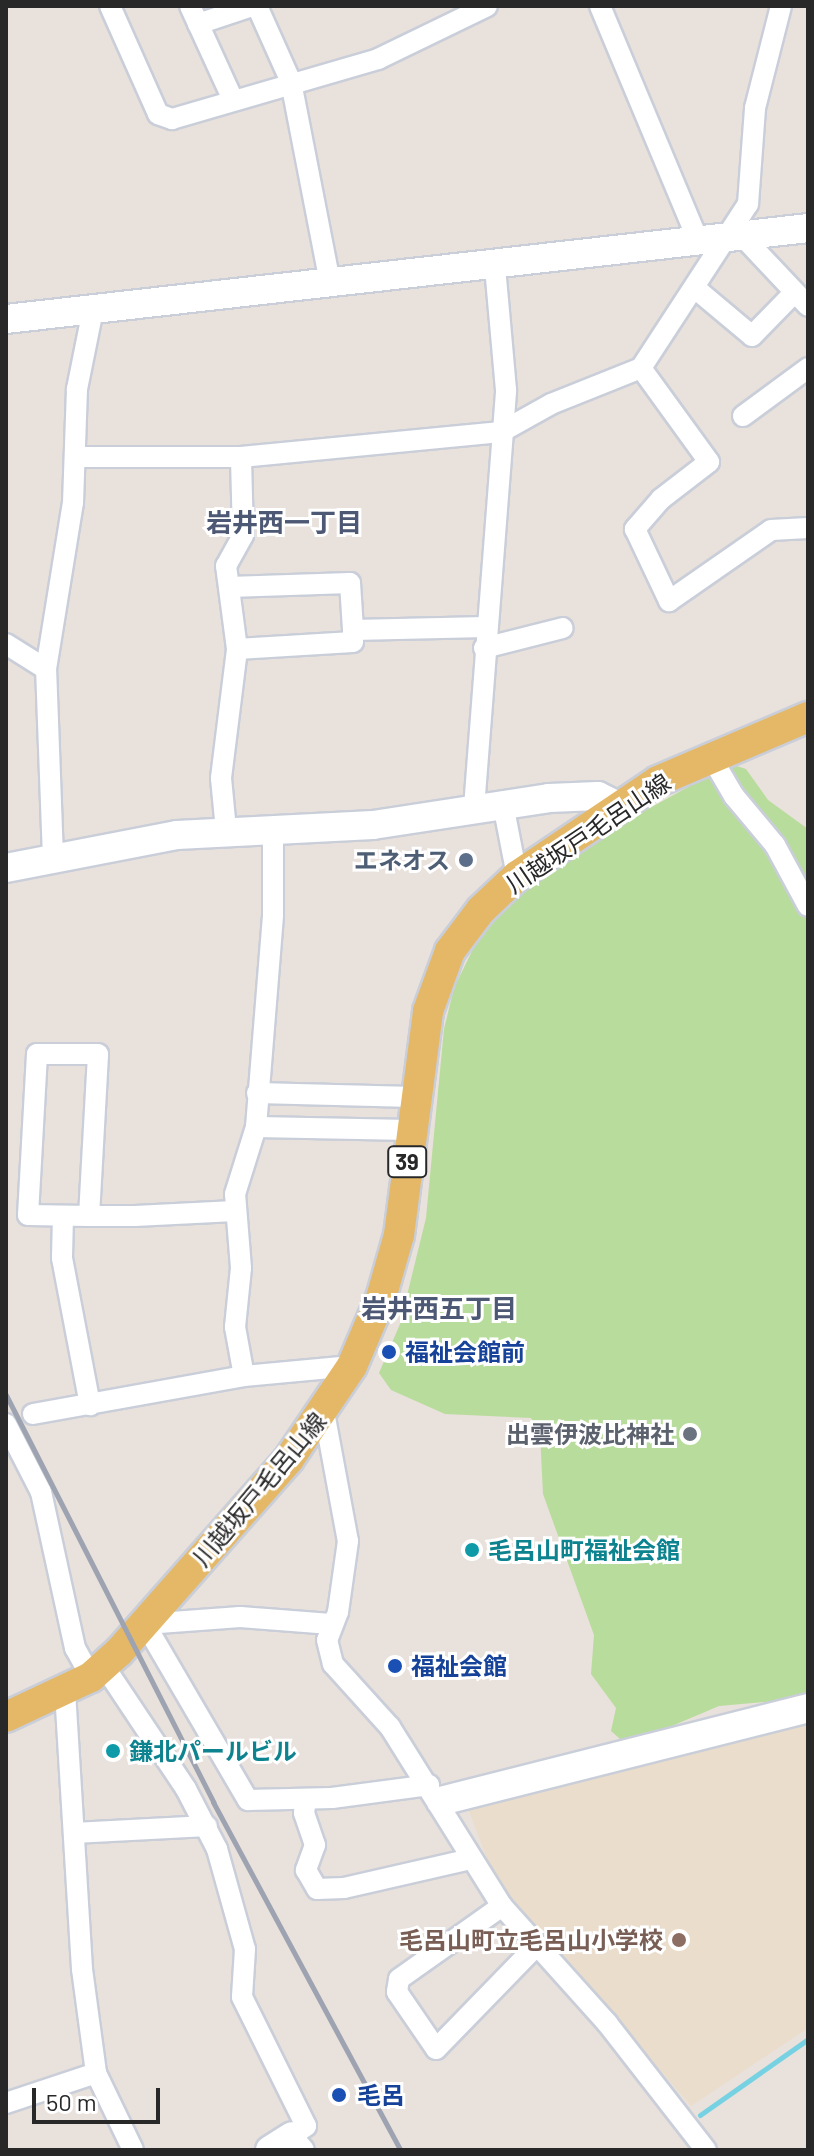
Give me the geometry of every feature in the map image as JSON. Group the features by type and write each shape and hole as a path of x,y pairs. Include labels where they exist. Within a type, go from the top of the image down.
{"main road":[{"name":"川越坂戸毛呂山線","path":"6,1717 87,1678 145,1624 324,1412 352,1366 381,1298 399,1235 414,1097 428,1011 450,951 481,910 517,876 621,807 710,755 808,717"}],"street":[{"path":"110,6 158,114 172,119 378,59 487,6"},
{"path":"233,100 194,15 254,6 291,82 330,283"},
{"path":"600,6 722,240 801,300 752,336 696,289"},
{"path":"75,457 241,457 501,432 551,404 641,368 696,289 722,240 748,204 755,108 781,6"},
{"path":"6,319 495,266 808,228"},
{"path":"474,808 506,390 495,266"},
{"path":"53,858 46,669 73,503 77,389 93,310"},
{"path":"641,368 709,462 661,499 635,529 669,601 771,530 808,528"},
{"path":"743,416 808,368"},
{"path":"226,830 221,778 237,649 226,566 243,535 241,457"},
{"path":"229,587 350,583 353,642 237,649"},
{"path":"353,630 486,627"},
{"path":"484,648 563,628"},
{"path":"6,644 46,669"},
{"path":"710,755 775,845 808,906"},
{"path":"6,868 226,830 373,825 503,804 598,796 621,807"},
{"path":"503,804 517,876"},
{"path":"244,1376 235,1327 241,1268 235,1211 256,1127 273,915 273,829"},
{"path":"89,1216 98,1054 37,1054 28,1215 89,1216 235,1211"},
{"path":"257,1093 414,1097"},
{"path":"256,1127 410,1130"},
{"path":"63,1216 62,1258 90,1405"},
{"path":"33,1414 244,1376 352,1366"},
{"path":"324,1412 348,1541 338,1612 327,1640 333,1664 390,1727 435,1793 471,1859 502,1906 706,2150"},
{"path":"6,1424 41,1492 75,1648 87,1678 207,1826 241,1926 244,2005 306,2126 288,2145"},
{"path":"331,1624 240,1617 145,1624 243,1797 306,1800 435,1793 808,1708"},
{"path":"87,1678 74,1833 82,1969 96,2073 133,2150"},
{"path":"306,1800 304,1813 315,1845 306,1870 317,1889 344,1888 471,1859"},
{"path":"74,1833 207,1826"},
{"path":"502,1906 399,1979 397,1992 436,2049 537,1945"},
{"path":"6,2103 96,2073"}],"shaded area":[{"name":"毛呂山町立毛呂山小学校","path":"808,1722 808,2028 691,2106 511,1897 489,1864 468,1808"}],"green space":[{"path":"730,764 746,769 768,800 808,829 808,1691 788,1700 719,1706 627,1745 611,1731 616,1708 591,1674 594,1635 543,1494 540,1433 531,1418 445,1414 391,1390 379,1373 400,1324 426,1218 444,1029 454,988 473,949 496,915 527,890 619,825"}],"waterway":[{"path":"700,2115 808,2039"}],"railway":[{"path":"6,1395 213,1802 400,2150"}],"place":[{"name":"エネオス","path":"466,860"},
{"name":"福祉会館前","path":"389,1352"},
{"name":"出雲伊波比神社","path":"690,1434"},
{"name":"毛呂山町福祉会館","path":"472,1550"},
{"name":"福祉会館","path":"395,1666"},
{"name":"鎌北パールビル","path":"113,1751"},
{"name":"毛呂山町立毛呂山小学校","path":"679,1940"},
{"name":"毛呂","path":"339,2095"}],"district":[{"name":"岩井西一丁目","path":"284,522"},
{"name":"岩井西五丁目","path":"439,1308"}]}
